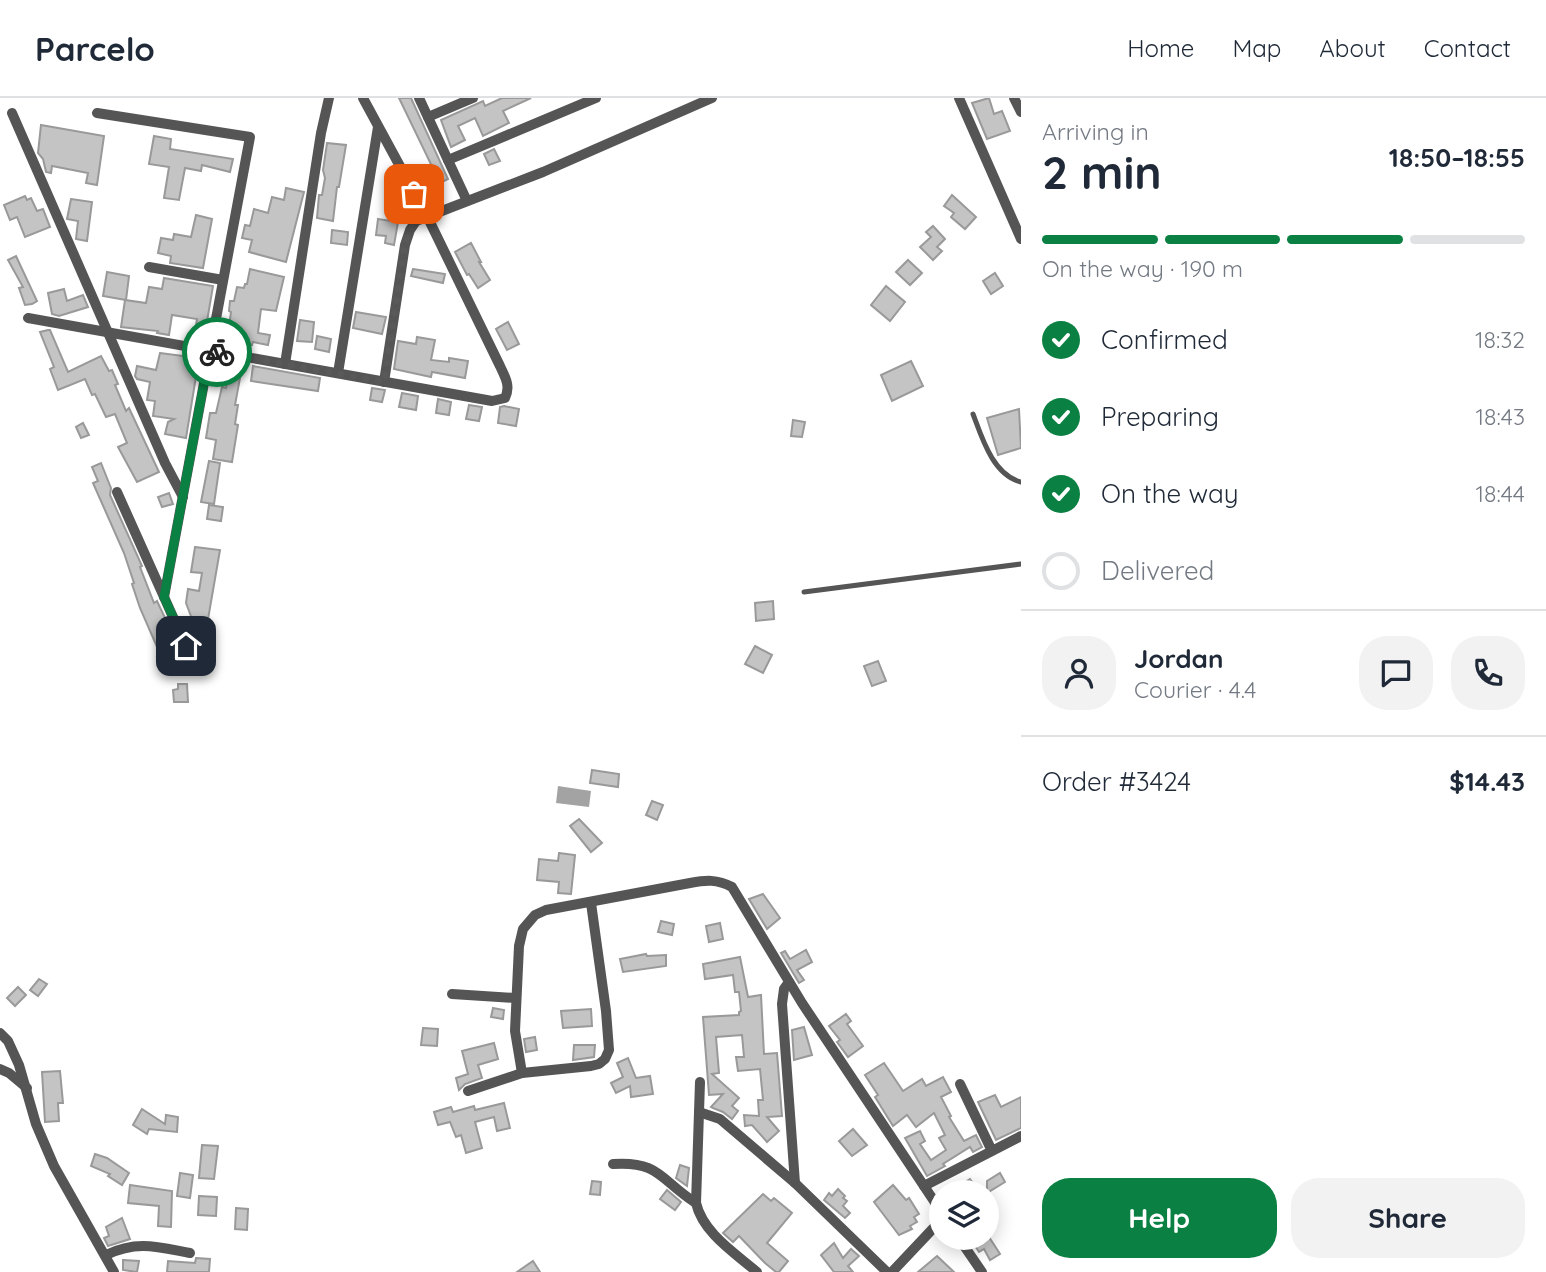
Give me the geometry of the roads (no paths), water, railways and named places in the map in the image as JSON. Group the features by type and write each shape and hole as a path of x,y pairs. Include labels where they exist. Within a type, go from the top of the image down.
{"street":[{"path":"285,364 321,133 329,98"},
{"path":"28,318 492,401 505,398 508,382 426,216 363,98"},
{"path":"419,98 467,201"},
{"path":"428,117 474,98"},
{"path":"448,160 596,98"},
{"path":"675,98 681,111"},
{"path":"384,382 405,245 416,221 543,172 712,98"},
{"path":"959,98 1021,239"},
{"path":"1014,98 1021,112"},
{"path":"12,113 165,463 183,497"},
{"path":"97,113 250,137 164,597"},
{"path":"338,373 378,127"},
{"path":"149,267 223,280"},
{"path":"117,492 186,646"},
{"path":"522,1073 514,1031 519,946 523,929 535,915 547,910 707,880 721,881 732,887 802,1003 929,1194"},
{"path":"468,1091 522,1073 599,1064 605,1059 609,1050 591,903"},
{"path":"789,982 784,989 782,1004 795,1183"},
{"path":"452,994 515,998"},
{"path":"782,1004 802,1003"},
{"path":"0,1033 8,1041 19,1065 36,1124 54,1166 114,1272"},
{"path":"0,1069 27,1088"},
{"path":"700,1082 695,1203 707,1227 757,1272"},
{"path":"960,1084 991,1149"},
{"path":"699,1112 720,1119 795,1183 889,1272 929,1232"},
{"path":"924,1186 991,1149 1021,1136"},
{"path":"613,1164 631,1163 651,1167 695,1203"},
{"path":"106,1255 134,1245 190,1253"},
{"path":"967,1250 982,1272"}],"lane":[{"path":"973,414 999,469 1011,479 1021,482"},
{"path":"804,592 1021,564"}]}
